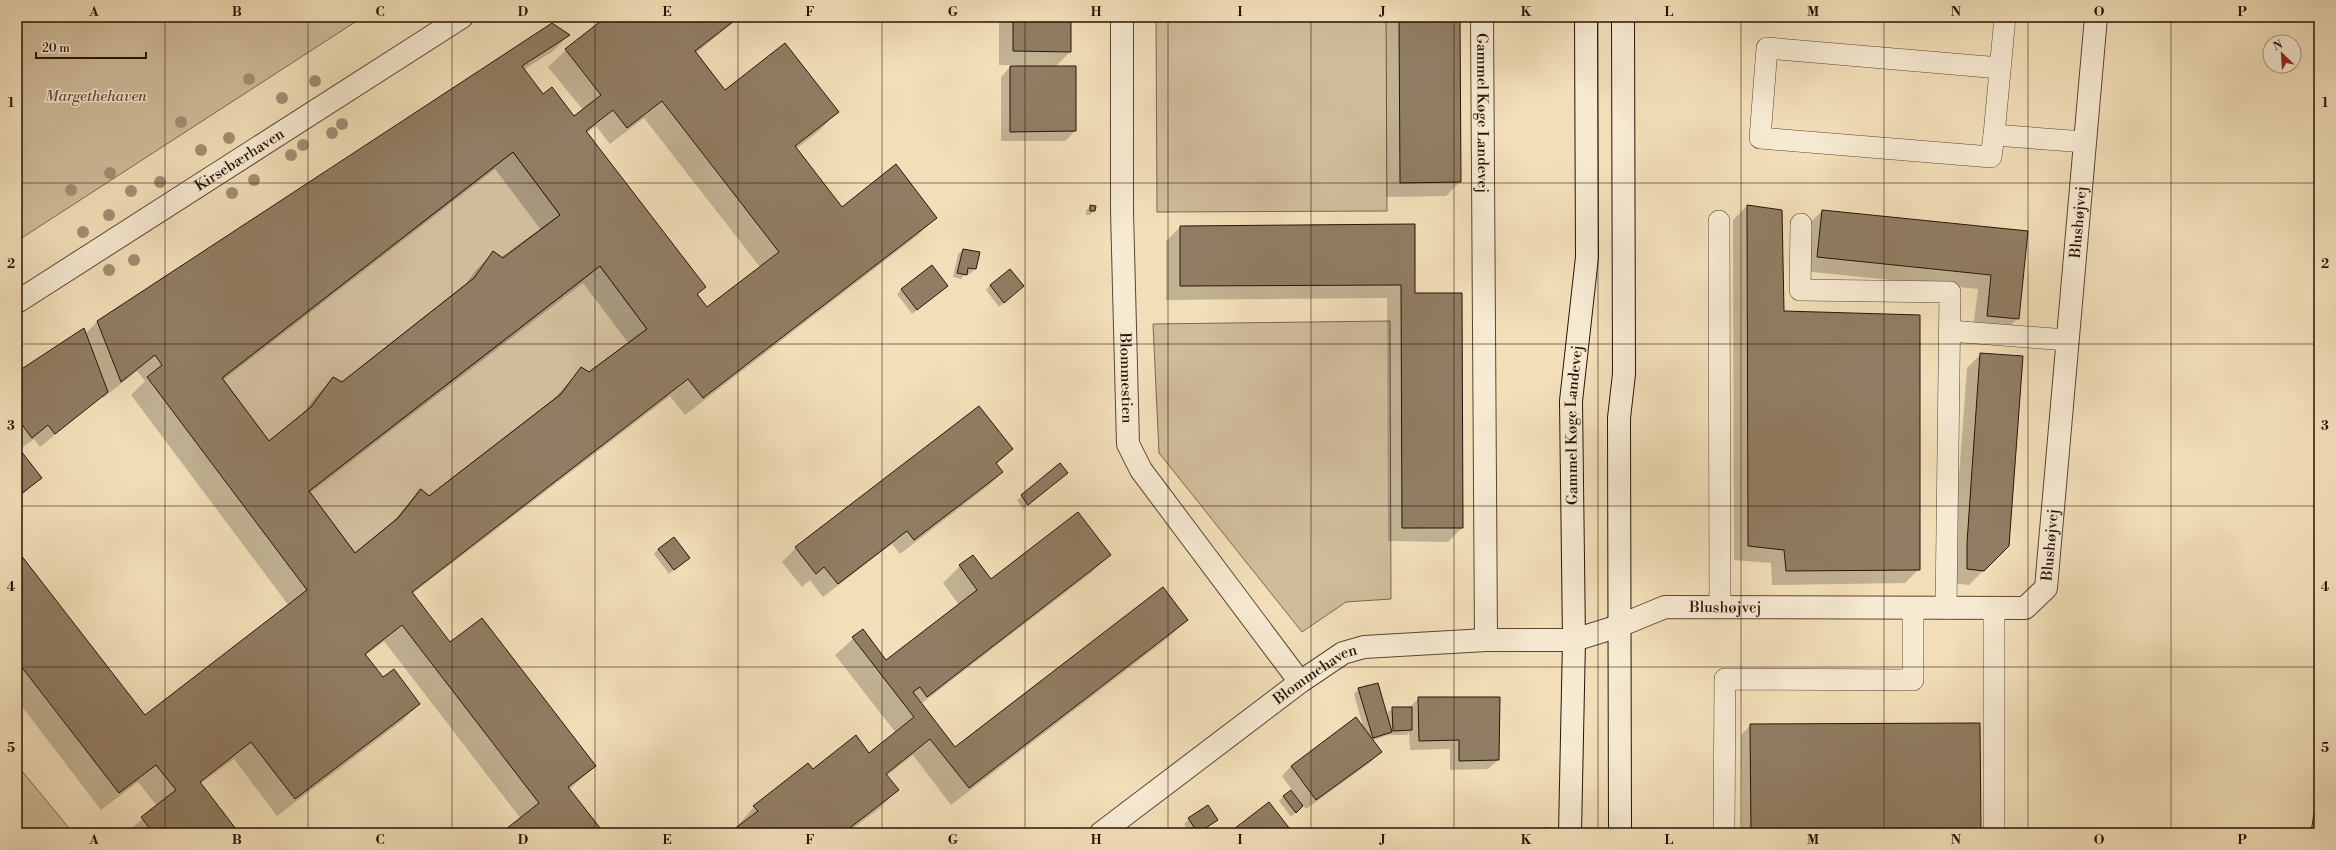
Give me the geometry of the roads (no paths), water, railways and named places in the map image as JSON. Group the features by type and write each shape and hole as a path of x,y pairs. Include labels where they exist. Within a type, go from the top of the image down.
{"street":[{"name":"Kirsebærhaven","path":"26,296 462,17"},
{"name":"Blommestien","path":"1122,17 1122,211 1128,444 1141,470 1300,682"},
{"name":"Gammel Køge Landevej","path":"1482,17 1486,640"},
{"name":"Gammel Køge Landevej","path":"1570,833 1574,640 1571,402 1587,257 1586,17"},
{"path":"1620,833 1619,418 1624,374 1623,17"},
{"name":"Blushøjvej","path":"1574,640 1619,626 1665,607 2025,608 2046,588 2096,17"},
{"name":"Blommehaven","path":"1101,833 1300,682 1343,653 1364,647 1486,640 1574,640"}],"lane":[{"path":"2000,68 1767,48 1760,138 1991,157 1994,135 2005,17"},
{"path":"1994,135 2085,142"},
{"path":"1719,221 1720,607"},
{"path":"1801,224 1800,290 1950,292 1946,608"},
{"path":"1950,331 2067,340"},
{"path":"1724,833 1725,679 1912,680 1913,608"},
{"path":"1994,608 1994,833"}],"tram line":[{"path":"2311,833 2319,780"}],"park label":[{"name":"Margethehaven","path":"96,96"}]}
